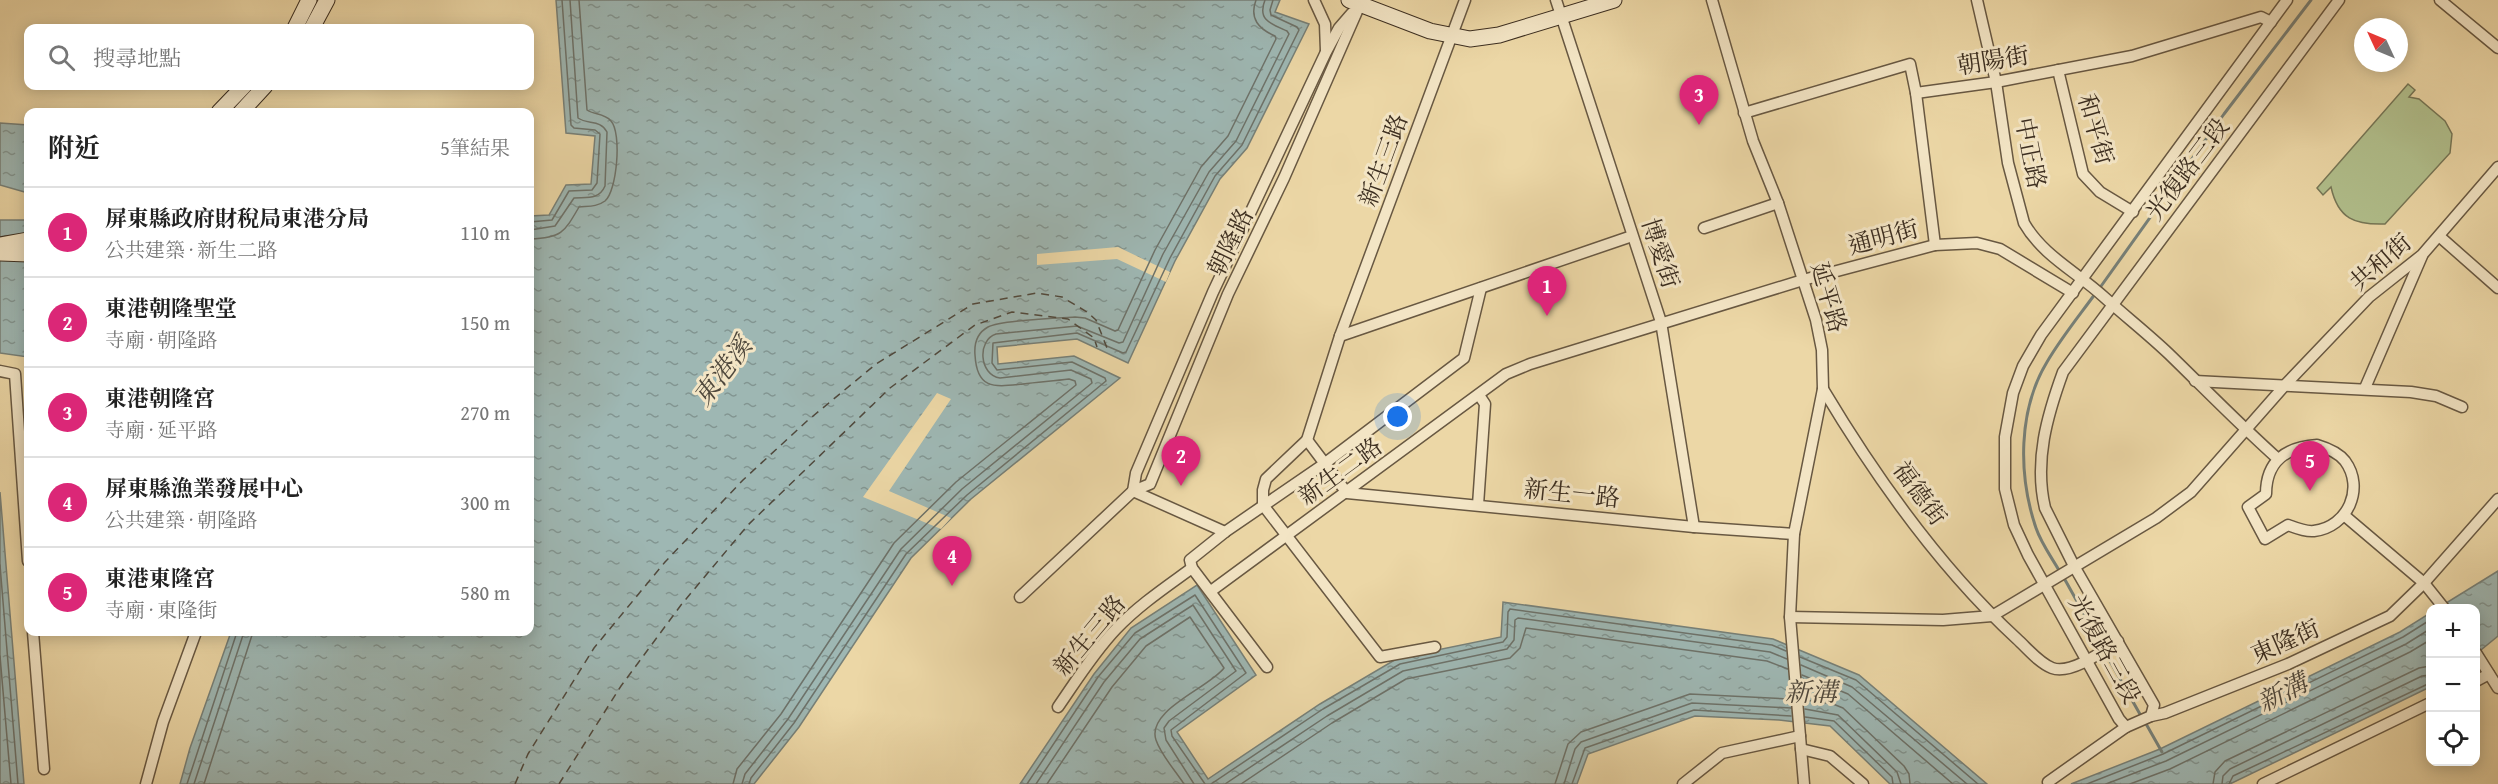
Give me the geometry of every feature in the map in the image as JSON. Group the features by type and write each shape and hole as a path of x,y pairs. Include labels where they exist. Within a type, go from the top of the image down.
{"street":[{"path":"297,24 309,0"},
{"path":"314,24 327,0"},
{"path":"1314,0 1325,24 1326,52"},
{"name":"新生三路","path":"1263,505 1266,479 1307,440 1340,336 1465,0"},
{"name":"博愛街","path":"1556,0 1661,322 1694,527"},
{"path":"1357,1 1430,31 1470,39 1499,35 1614,0"},
{"name":"延平路","path":"1712,0 1744,112 1778,202 1821,346 1823,389 1794,534 1790,617 1800,736"},
{"name":"中正路","path":"1977,0 1996,82 2008,163 2025,223 2045,249 2112,305"},
{"name":"光復路三段","path":"2287,0 2041,335 2023,366 2013,393 2005,437 2005,489 2014,525 2049,582 2119,719 2129,727 2151,716 2154,705 2072,567 2043,499 2041,468 2043,435 2063,372 2339,0"},
{"path":"2439,0 2498,48"},
{"name":"朝隆路","path":"1133,491 1136,472 1200,320 1326,52 1357,1"},
{"name":"朝隆路","path":"1020,597 1133,491 1150,484 1227,297 1284,178 1357,1"},
{"name":"朝陽街","path":"1916,93 1996,82 2132,56 2261,17 2271,22"},
{"path":"1744,112 1910,64 1916,93 1935,245"},
{"name":"和平街","path":"2058,70 2083,174 2100,192 2133,212"},
{"path":"223,108 240,90"},
{"path":"245,108 261,90"},
{"name":"共和街","path":"2246,430 2286,384 2369,297 2422,255 2498,167"},
{"path":"1704,228 1778,202"},
{"path":"1340,336 1632,236"},
{"path":"2439,236 2498,288"},
{"path":"0,245 24,241"},
{"name":"通明街","path":"1661,322 1803,280 1935,245 1977,243 2000,249 2073,293"},
{"path":"0,253 24,254"},
{"path":"2365,388 2422,255"},
{"name":"新生三路","path":"1058,707 1086,666 1115,630 1135,610 1192,568 1190,560 1225,532 1324,464 1464,358 1481,288"},
{"path":"2112,305 2169,354 2278,459"},
{"name":"新生二路","path":"1211,591 1506,374 1530,364 1661,322"},
{"path":"0,371 15,374 24,506"},
{"path":"2195,381 2365,388 2436,396 2462,407"},
{"name":"福德街","path":"1823,389 1844,423 1925,538 1992,616 2052,668 2063,669 2088,660"},
{"path":"16,396 24,395"},
{"path":"1478,505 1485,404 1479,395"},
{"path":"1790,617 1943,620 1992,616 2184,499 2246,430"},
{"path":"1307,440 1347,493"},
{"path":"2317,445 2332,450 2344,460 2353,489 2351,505 2345,516 2314,531 2298,530 2288,525 2265,538 2248,507 2266,494 2270,472 2278,459 2298,446 2317,445"},
{"path":"1133,491 1225,532"},
{"name":"新生一路","path":"1347,493 1694,527 1794,534"},
{"name":"東隆街","path":"2151,716 2165,713 2288,664 2390,616 2424,584 2498,499"},
{"path":"1263,505 1380,657 1435,647"},
{"path":"2345,516 2424,584 2440,604"},
{"path":"1192,568 1267,667"},
{"path":"33,636 44,769"},
{"path":"146,784 163,722 195,636"},
{"path":"2088,660 2118,641"},
{"path":"2479,658 2498,688"},
{"path":"2480,679 2490,674"},
{"path":"2263,784 2426,705"},
{"path":"2048,782 2129,727"},
{"path":"1683,784 1709,761 1722,753 1800,736 1804,784"},
{"path":"1801,749 1830,756 1863,784"}],"green space":[{"path":"2408,84 2415,90 2409,97 2419,99 2445,121 2452,134 2450,153 2385,224 2365,223 2349,218 2338,206 2331,187 2323,195 2317,188"}],"water":[{"name":"東港溪","path":"556,0 1280,0 1275,12 1309,24 1247,148 1220,179 1175,261 1128,363 1077,339 997,347 998,364 1074,356 1120,378 971,499 911,558 799,727 754,784 180,784 190,748 230,636 534,636 534,216 549,215 566,185 591,184 595,136 566,133"},
{"path":"0,123 24,125 24,192 0,185"},
{"path":"0,220 24,220 24,356 0,353"},
{"path":"0,492 24,784 0,784"},
{"path":"2498,571 2498,636 2480,651 2480,604 2444,604"},
{"path":"1197,585 1256,675 1177,732 1208,779 1320,704 1398,658 1501,637 1503,602 1773,639 1859,675 1987,784 1890,784 1830,726 1779,720 1695,716 1588,754 1577,784 1020,784 1094,674 1131,628"},
{"name":"新溝","path":"2426,616 2426,689 2230,784 2071,784 2160,749 2400,632"}],"pier":[{"path":"1118,247 1170,272 1166,282 1117,259 1037,265 1037,254"},
{"path":"937,393 951,399 889,491 951,518 941,529 863,497"}],"waterway":[{"path":"2099,289 2224,114 2311,0"},
{"path":"2060,572 2041,539 2030,508 2024,465 2026,422 2037,381 2047,362 2095,294"},
{"path":"2064,578 2103,648"},
{"path":"2106,654 2141,716"},
{"path":"2145,722 2162,752"}],"ferry route":[{"path":"515,784 528,754 594,648 665,562 743,480 807,421 876,364 973,304 1037,293 1062,297 1087,312 1096,320 1109,353"},
{"path":"559,784 621,686 681,605 748,525 890,388 975,325 1012,312 1068,319 1094,338 1097,347"}],"place":[{"name":"東港朝隆宮","path":"1699,125"},
{"name":"屏東縣政府財稅局東港分局","path":"1547,316"},
{"name":"東港朝隆聖堂","path":"1181,486"},
{"name":"東港東隆宮","path":"2310,491"},
{"name":"屏東縣漁業發展中心","path":"952,586"}]}
